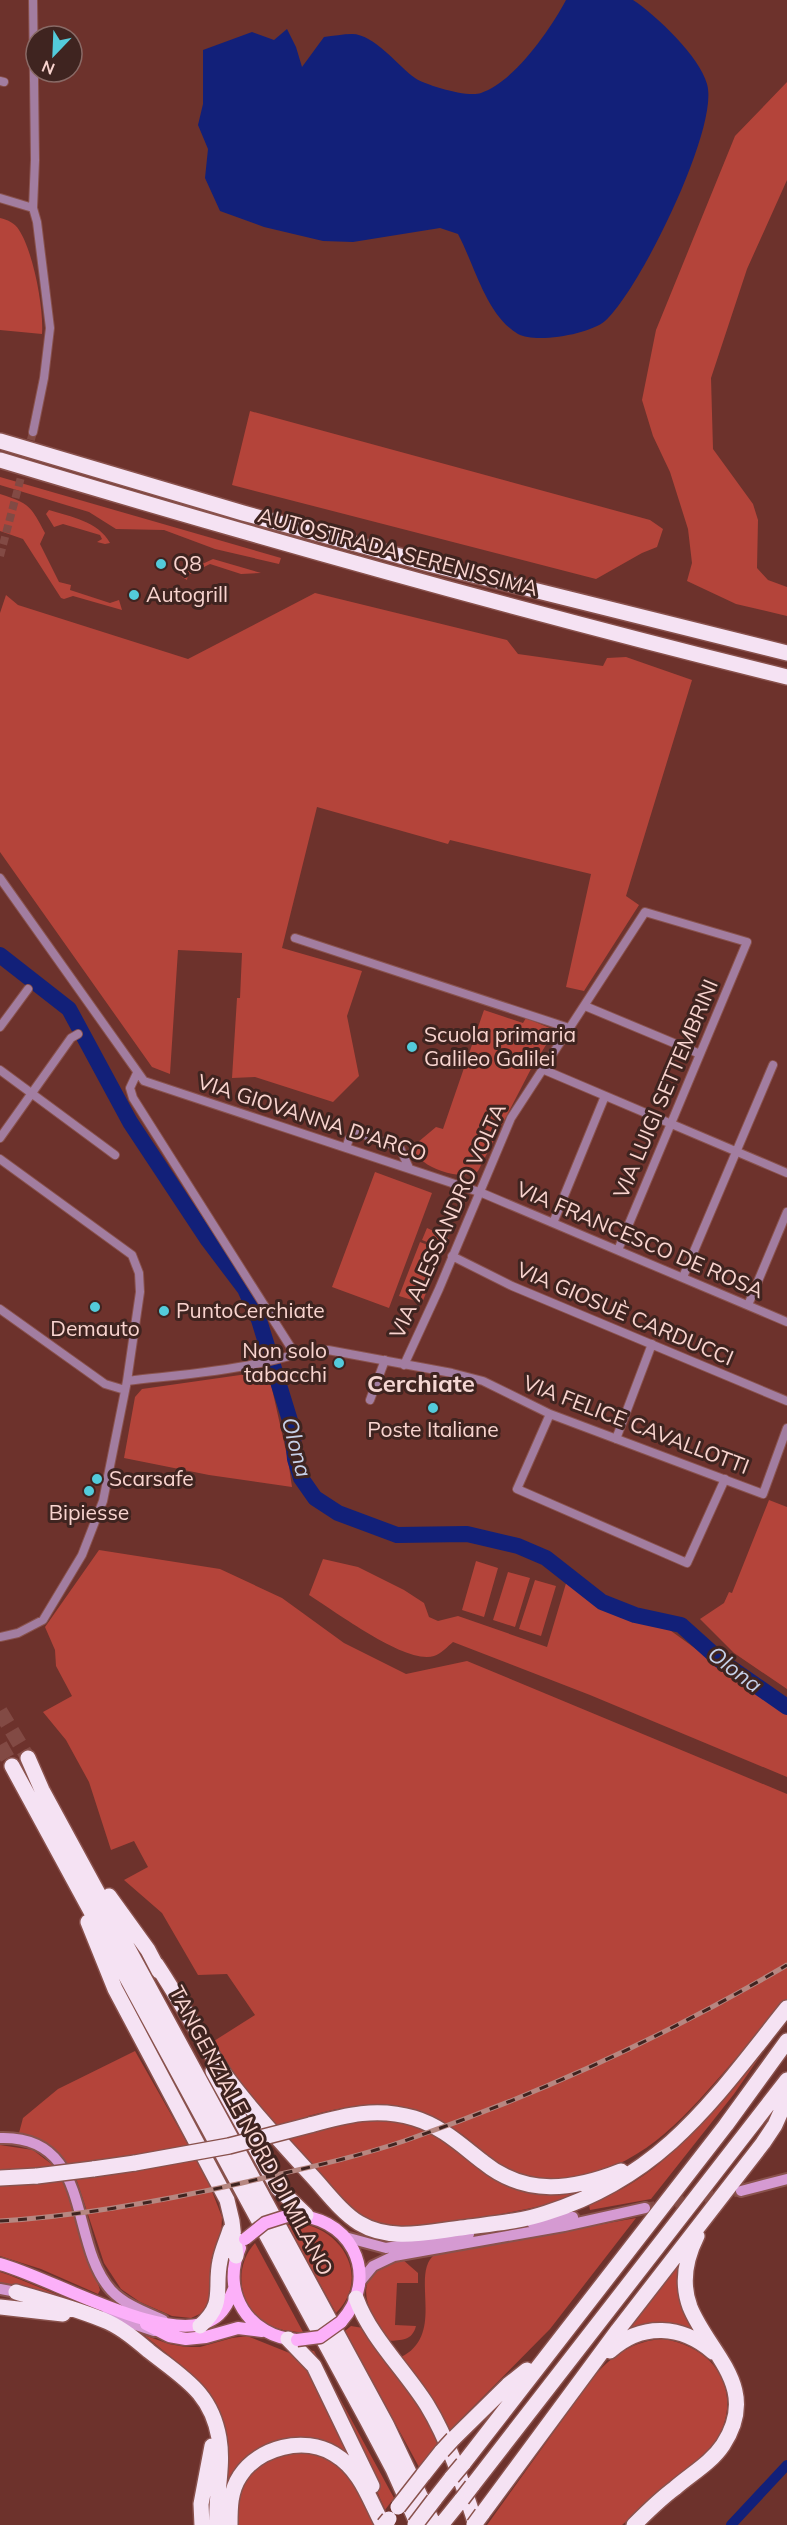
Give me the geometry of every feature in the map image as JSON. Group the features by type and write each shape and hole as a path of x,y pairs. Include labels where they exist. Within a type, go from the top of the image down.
{"highway":[{"name":"AUTOSTRADA SERENISSIMA","path":"0,441 243,513 429,564 710,632 787,653"},
{"name":"AUTOSTRADA SERENISSIMA","path":"0,460 179,514 404,576 787,676"},
{"path":"710,632 787,645"},
{"path":"745,666 787,683"},
{"name":"TANGENZIALE NORD DI MILANO","path":"28,1758 42,1790 440,2524"},
{"name":"TANGENZIALE NORD DI MILANO","path":"12,1766 372,2430 416,2525"},
{"path":"42,1790 69,1823 112,1901 156,1964 236,2090 348,2215 376,2231 396,2235 530,2217 576,2202 625,2178 655,2158 701,2114 787,2008"},
{"path":"51,1836 74,1896 92,1932 115,1989 227,2200 236,2256"},
{"path":"156,1964 263,2165 278,2188 306,2215"},
{"path":"416,2525 726,2125 787,2041"},
{"path":"440,2524 467,2496 787,2080"},
{"path":"478,2522 768,2135 787,2098"},
{"path":"0,2178 93,2169 229,2146 360,2112 381,2112 414,2118 449,2135 503,2176 541,2188 578,2185 655,2158"},
{"path":"634,2525 711,2459 727,2438 734,2416 735,2398 732,2381 725,2365 691,2309 685,2285 692,2248 714,2208"},
{"path":"200,2326 212,2314 218,2301 220,2262 232,2221"},
{"path":"358,2290 367,2322 429,2409 478,2522"},
{"path":"16,2292 101,2319 121,2329 192,2384 203,2397 216,2424 220,2460 217,2525"},
{"path":"0,2307 51,2312 84,2319 117,2332 151,2352"},
{"path":"572,2394 616,2345 635,2334 646,2331 673,2331 693,2337 725,2365"},
{"path":"293,2340 314,2366 388,2520"},
{"path":"388,2520 453,2439 508,2385 546,2355"},
{"path":"172,2368 188,2384 202,2405 211,2430 212,2453 201,2504 202,2525"},
{"path":"230,2525 231,2499 240,2476 247,2468 269,2452 282,2447 302,2445 327,2450 354,2471 388,2520"}],"main road":[{"path":"0,2138 27,2142 46,2151 54,2158 70,2183 97,2266 105,2283 129,2304 171,2331"},
{"path":"741,2191 787,2179"},
{"path":"0,2289 79,2306 200,2338 238,2328 263,2331 293,2340 320,2337 341,2322 373,2266 394,2256 564,2226 645,2208"},
{"path":"345,2237 386,2248 547,2221 624,2212"},
{"path":"263,2331 243,2312 234,2289 236,2256 245,2239 258,2227 273,2219 306,2215 331,2225 345,2237 357,2259 358,2290"},
{"path":"444,2238 496,2223"},
{"path":"0,2264 171,2331 200,2326 217,2317 234,2289"}],"street":[{"path":"33,0 35,160 33,208 37,222 50,328 44,378 33,432"},
{"path":"0,198 33,208"},
{"path":"0,878 137,1073 130,1088 133,1098 295,1354"},
{"name":"VIA LUIGI SETTEMBRINI","path":"618,1250 747,942 645,912"},
{"name":"VIA ALESSANDRO VOLTA","path":"404,1365 511,1118 645,912"},
{"path":"295,938 569,1028"},
{"path":"0,1027 28,988"},
{"path":"585,1006 700,1054"},
{"path":"0,1138 71,1038 78,1034"},
{"path":"683,1277 773,1065"},
{"path":"542,1069 787,1173"},
{"path":"0,1070 115,1155"},
{"name":"VIA GIOVANNA D'ARCO","path":"137,1073 150,1084 478,1192"},
{"path":"553,1222 605,1096"},
{"path":"346,1148 350,1139 356,1134 371,1136 400,1148 409,1168"},
{"path":"0,1159 132,1255 140,1273 140,1292 126,1386 103,1501 91,1533 78,1563 43,1620 18,1633 0,1637"},
{"name":"VIA FRANCESCO DE ROSA","path":"478,1192 787,1322"},
{"path":"748,1305 787,1212"},
{"name":"VIA GIOSUÈ CARDUCCI","path":"452,1256 512,1286 787,1401"},
{"path":"0,1309 105,1384 126,1386"},
{"path":"616,1439 652,1344"},
{"name":"VIA FELICE CAVALLOTTI","path":"126,1386 254,1365 295,1354 328,1350 462,1376 492,1385 550,1414 763,1494 787,1428"},
{"path":"370,1400 385,1360"},
{"path":"550,1414 517,1489 687,1563 725,1479"}],"shaded area":[{"path":"566,0 633,0 653,16 687,50 703,73 707,84 708,105 701,135 674,207 656,244 620,304 598,326 549,338 526,337 518,334 507,326 489,302 458,234 440,228 353,242 323,241 264,227 220,211 205,178 208,149 198,125 203,104 203,50 252,32 274,40 287,29 302,67 324,37 360,35 377,45 420,81 447,90 475,94 493,87 518,67 541,40"},
{"path":"787,82 787,180 747,269 711,378 713,449 753,504 758,520 757,568 768,580 787,587 787,616 736,604 687,581 692,563 688,529 670,472 653,436 642,400 656,330 735,136"},
{"path":"0,218 11,222 17,228 29,251 39,295 42,334 0,330"},
{"path":"250,411 650,520 663,529 657,547 596,579 232,485"},
{"path":"0,477 281,558 279,564 215,549 164,530 116,529 89,512 0,485"},
{"path":"0,494 23,503 36,516 45,533 40,544 59,582 71,585 70,590 110,603 119,600 122,610 73,596 61,598 23,539 0,531"},
{"path":"49,510 91,525 110,543 97,542 102,539 100,535 63,524 54,527 46,514"},
{"path":"213,559 261,573 241,574 210,564 188,575 187,580 182,577 181,574"},
{"path":"315,593 507,640 518,654 603,666 607,658 626,657 692,680 626,896 639,905 584,991 566,987 591,874 450,840 448,844 317,807 282,948 362,971 347,1016 359,1076 333,1102 255,1077 232,1078 242,953 178,950 170,1074 152,1067 0,852 0,613 6,595 18,605 188,659"},
{"path":"484,1010 523,1023 526,1018 552,1029 553,1034 532,1067 478,1171 466,1175 451,1174 429,1165 420,1159 411,1148 436,1127 443,1129"},
{"path":"375,1172 432,1193 389,1308 332,1287"},
{"path":"427,1228 449,1238 445,1249 422,1240"},
{"path":"420,1242 443,1251 422,1303 399,1296"},
{"path":"268,1371 292,1487 209,1475 124,1458 135,1397 142,1389"},
{"path":"769,1500 787,1507 787,1689 734,1653 700,1619 724,1603 729,1592 732,1593"},
{"path":"99,1550 220,1569 282,1598 344,1643 406,1674 467,1661 787,1794 787,2000 708,2091 674,2125 636,2154 615,2166 592,2174 552,2180 536,2179 513,2173 444,2123 407,2109 369,2105 308,2116 313,2131 362,2118 403,2121 438,2135 487,2173 523,2191 558,2195 582,2192 546,2205 438,2227 386,2228 364,2219 347,2205 248,2097 214,2041 255,2015 227,1974 198,1975 162,1913 124,1880 148,1867 134,1841 111,1850 89,1782 66,1740 43,1712 72,1696 56,1666 55,1650 45,1627"},
{"path":"323,1559 358,1567 404,1590 424,1603 429,1617 438,1621 458,1616 547,1647 567,1580 618,1616 667,1628 787,1715 787,1777 590,1695 453,1642 434,1656 422,1657 406,1653 371,1635 309,1595"},
{"path":"476,1561 498,1568 484,1617 462,1610"},
{"path":"508,1572 530,1578 515,1627 493,1620"},
{"path":"535,1580 556,1586 541,1636 519,1629"},
{"path":"776,2033 734,2094 651,2199 590,2210 589,2205 617,2192 652,2170 676,2148 706,2117"},
{"path":"135,2051 206,2176 222,2217 221,2237 212,2264 211,2302 204,2312 191,2318 172,2316 140,2302 121,2289 104,2263 75,2175 55,2151 32,2137 19,2133 23,2118 58,2089"},
{"path":"0,2145 33,2150 54,2166 0,2171"},
{"path":"65,2180 100,2290 98,2294 41,2269 0,2256 0,2186"},
{"path":"636,2218 550,2329 450,2430 439,2409 401,2357 415,2347 422,2334 425,2320 425,2275 428,2263 435,2254"},
{"path":"297,2223 327,2234 339,2244 347,2257 351,2270 351,2285 346,2299 336,2313 287,2225"},
{"path":"255,2243 303,2332 271,2326 257,2317 250,2308 245,2298 241,2275 248,2253"},
{"path":"402,2259 418,2273 418,2283 397,2283 395,2325 416,2326 409,2337 388,2341 373,2316 366,2293 368,2283 374,2273 385,2265"},
{"path":"679,2263 678,2283 681,2301 698,2336 623,2335"},
{"path":"0,2272 9,2275 68,2299 0,2286"},
{"path":"351,2326 363,2328 415,2400 439,2443 419,2467 345,2331"},
{"path":"144,2335 186,2347 200,2347 247,2336 292,2354 309,2371 349,2457 272,2446 226,2498 197,2381 186,2369"},
{"path":"663,2339 684,2344 701,2354 714,2366 723,2380 727,2397 726,2415 720,2433 709,2451 622,2525 487,2525 593,2377 608,2362 633,2346"},
{"path":"307,2350 314,2351 394,2498 385,2510 360,2451"},
{"path":"294,2452 324,2458 345,2473 377,2520 373,2525 237,2525 236,2511 239,2498 250,2476 269,2461"}],"waterway":[{"name":"Olona","path":"0,955 69,1009 130,1122 208,1240 245,1289 259,1320 292,1427 295,1459 301,1478 315,1498 338,1513 397,1535 467,1534 518,1546 546,1558 602,1602 635,1615 681,1625 721,1661 787,1707"},
{"path":"731,2525 787,2465"}],"tunnel":[{"path":"0,556 33,432"},
{"path":"0,1711 28,1758"},
{"path":"0,1745 12,1766"},
{"path":"645,2208 741,2191"}],"railway":[{"path":"0,2221 92,2212 182,2196 323,2164 404,2141 552,2084 648,2040 787,1965"}],"place":[{"name":"Q8","path":"161,564"},
{"name":"Autogrill","path":"134,595"},
{"name":"Scuola primaria Galileo Galilei","path":"412,1047"},
{"name":"Demauto","path":"95,1307"},
{"name":"PuntoCerchiate","path":"164,1311"},
{"name":"Non solo tabacchi","path":"339,1363"},
{"name":"Poste Italiane","path":"433,1408"},
{"name":"Scarsafe","path":"97,1479"},
{"name":"Bipiesse","path":"89,1491"}],"district":[{"name":"Cerchiate","path":"421,1384"}]}
